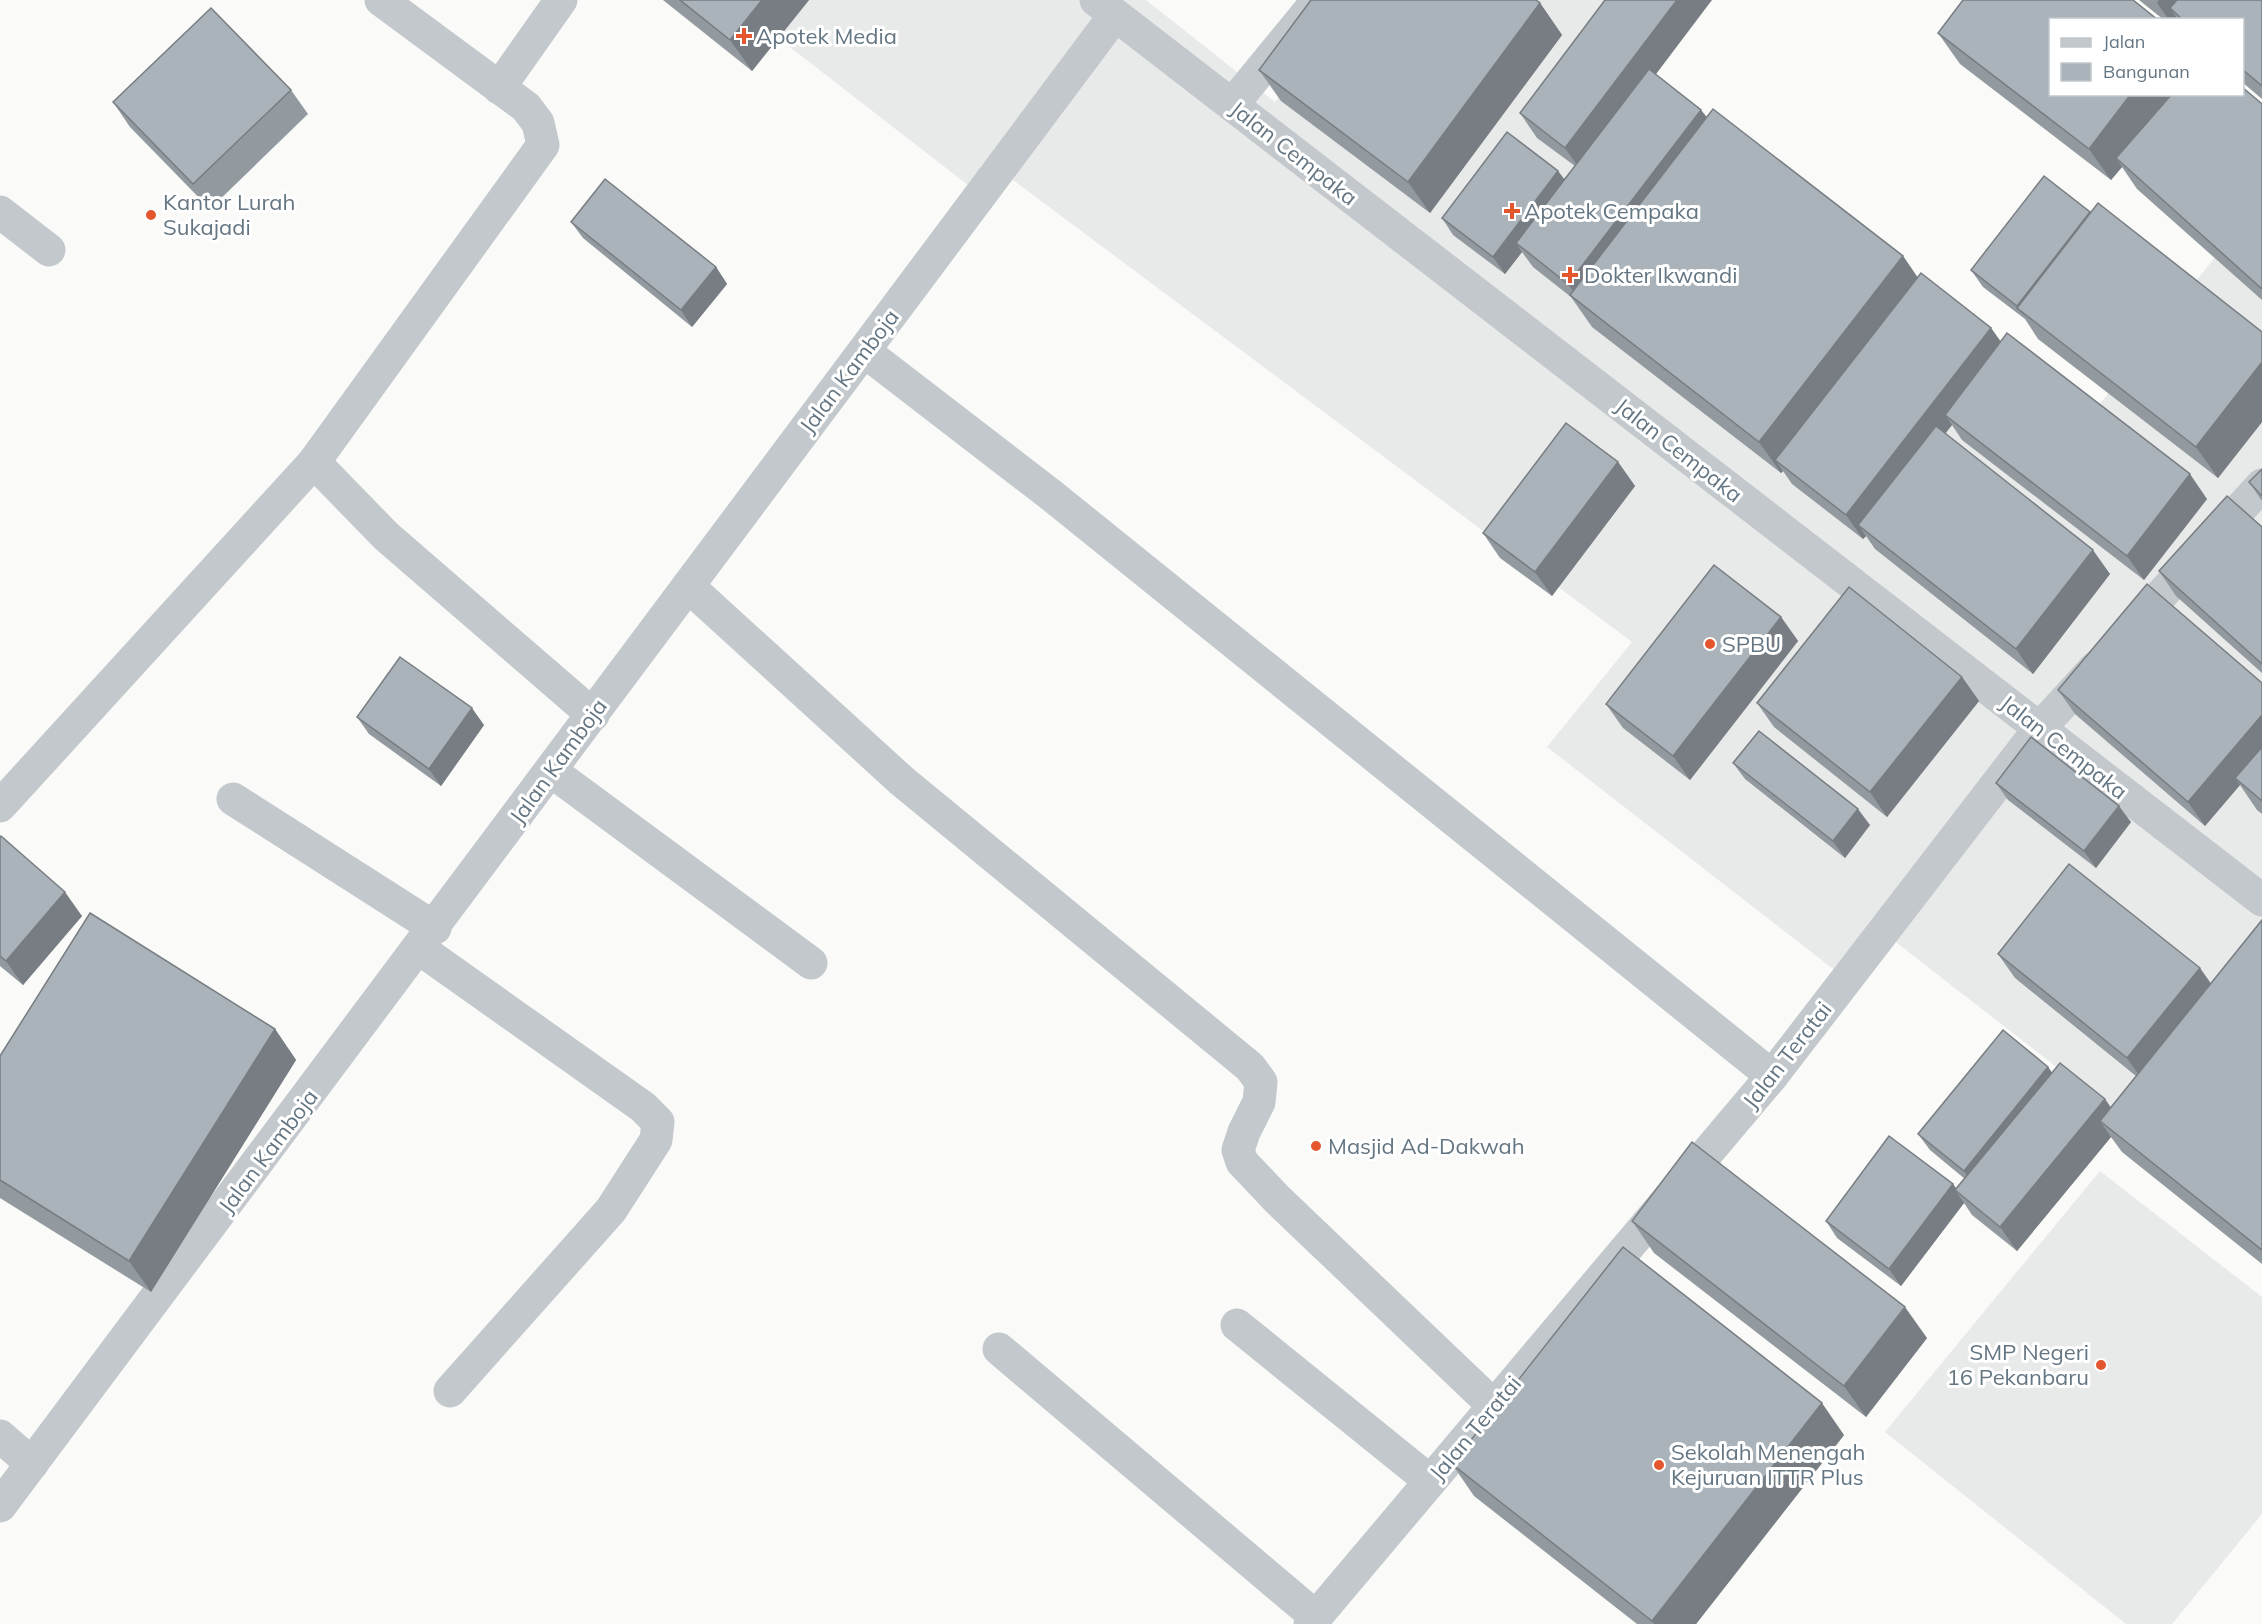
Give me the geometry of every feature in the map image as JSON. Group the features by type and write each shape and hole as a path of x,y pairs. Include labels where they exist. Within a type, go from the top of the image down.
{"street":[{"path":"0,806 314,462 543,145 538,123 526,107 381,0"},
{"path":"499,88 561,0"},
{"path":"1232,105 1318,0"},
{"name":"Jalan Cempaka","path":"1106,8 2262,900"},
{"name":"Jalan Kamboja","path":"0,1506 864,351 1106,8"},
{"path":"0,212 49,250"},
{"path":"864,351 1051,495 1772,1076"},
{"path":"314,462 386,536 593,715"},
{"name":"Jalan Teratai","path":"1313,1621 1772,1076 2040,728 2262,485"},
{"path":"688,586 902,781 1250,1067 1261,1082 1259,1102 1238,1150 1242,1162 1277,1199 1494,1406"},
{"path":"551,771 812,963"},
{"path":"233,799 427,938 643,1107 658,1122 657,1140 611,1210 450,1391"},
{"path":"1237,1325 1430,1481"},
{"path":"999,1349 1313,1621"},
{"path":"0,1436 32,1464"}],"shaded area":[{"path":"729,0 1146,0 1275,102 1354,0 1670,0 1582,113 2045,474 2262,197 2262,1227 1879,929 1841,975 1547,747 1632,642 1005,174 986,199"},
{"name":"SMP Negeri 16 Pekanbaru","path":"2100,1171 2262,1297 2262,1514 2172,1624 2126,1624 1885,1432"}],"building":[{"path":"680,0 762,0 730,40"},
{"path":"1311,0 1536,0 1540,3 1408,182 1259,70"},
{"path":"1605,0 1677,0 1565,148 1520,113"},
{"path":"1963,0 2133,0 2156,18 2049,18 2049,96 2129,96 2089,149 1938,33"},
{"path":"2177,0 2262,0 2262,86 2244,71 2244,18 2181,18 2170,8"},
{"path":"211,8 291,90 193,184 113,102"},
{"path":"1649,69 1701,110 1568,284 1516,243"},
{"path":"2244,89 2262,104 2262,289 2116,158 2170,96 2244,96"},
{"path":"1713,109 1903,256 1759,442 1570,295"},
{"name":"Apotek Cempaka","path":"1507,132 1558,171 1493,257 1442,218"},
{"path":"2044,176 2090,212 2017,306 1971,270"},
{"path":"605,179 716,267 681,310 571,222"},
{"path":"2098,203 2262,332 2262,362 2196,447 2017,308"},
{"path":"1921,273 1991,328 1846,515 1775,460"},
{"path":"2007,333 2190,474 2127,556 1945,415"},
{"path":"1566,423 1618,462 1535,572 1483,533"},
{"path":"1936,426 2093,550 2016,649 1858,525"},
{"path":"2262,469 2262,496 2249,482"},
{"path":"2227,496 2262,527 2262,664 2159,571"},
{"path":"1714,565 1781,617 1673,756 1606,704"},
{"path":"2147,584 2262,683 2262,715 2188,802 2058,690"},
{"path":"1849,587 1962,677 1870,792 1757,703"},
{"path":"400,657 472,708 429,769 357,717"},
{"path":"1759,731 1858,809 1833,841 1733,763"},
{"path":"2031,737 2119,806 2084,851 1996,783"},
{"path":"2262,747 2262,801 2235,778"},
{"path":"1,836 65,892 6,961 0,956"},
{"path":"2069,864 2200,968 2127,1058 1998,954"},
{"path":"90,913 275,1029 129,1261 0,1180 0,1056"},
{"path":"2262,920 2262,1250 2100,1121"},
{"path":"2003,1030 2048,1067 1964,1171 1918,1134"},
{"path":"2060,1063 2105,1099 2000,1227 1955,1190"},
{"path":"1889,1136 1953,1184 1889,1269 1826,1221"},
{"path":"1692,1142 1905,1307 1844,1386 1632,1221"},
{"name":"Sekolah Menengah Kejuruan ITTR Plus","path":"1623,1247 1822,1403 1652,1621 1452,1464"}],"place":[{"name":"Apotek Media","path":"744,36"},
{"name":"Apotek Cempaka","path":"1512,211"},
{"name":"Kantor Lurah Sukajadi","path":"151,215"},
{"name":"Dokter Ikwandi","path":"1570,275"},
{"name":"SPBU","path":"1710,644"},
{"name":"Masjid Ad-Dakwah","path":"1316,1146"},
{"name":"SMP Negeri 16 Pekanbaru","path":"2101,1365"},
{"name":"Sekolah Menengah Kejuruan ITTR Plus","path":"1659,1465"}]}
